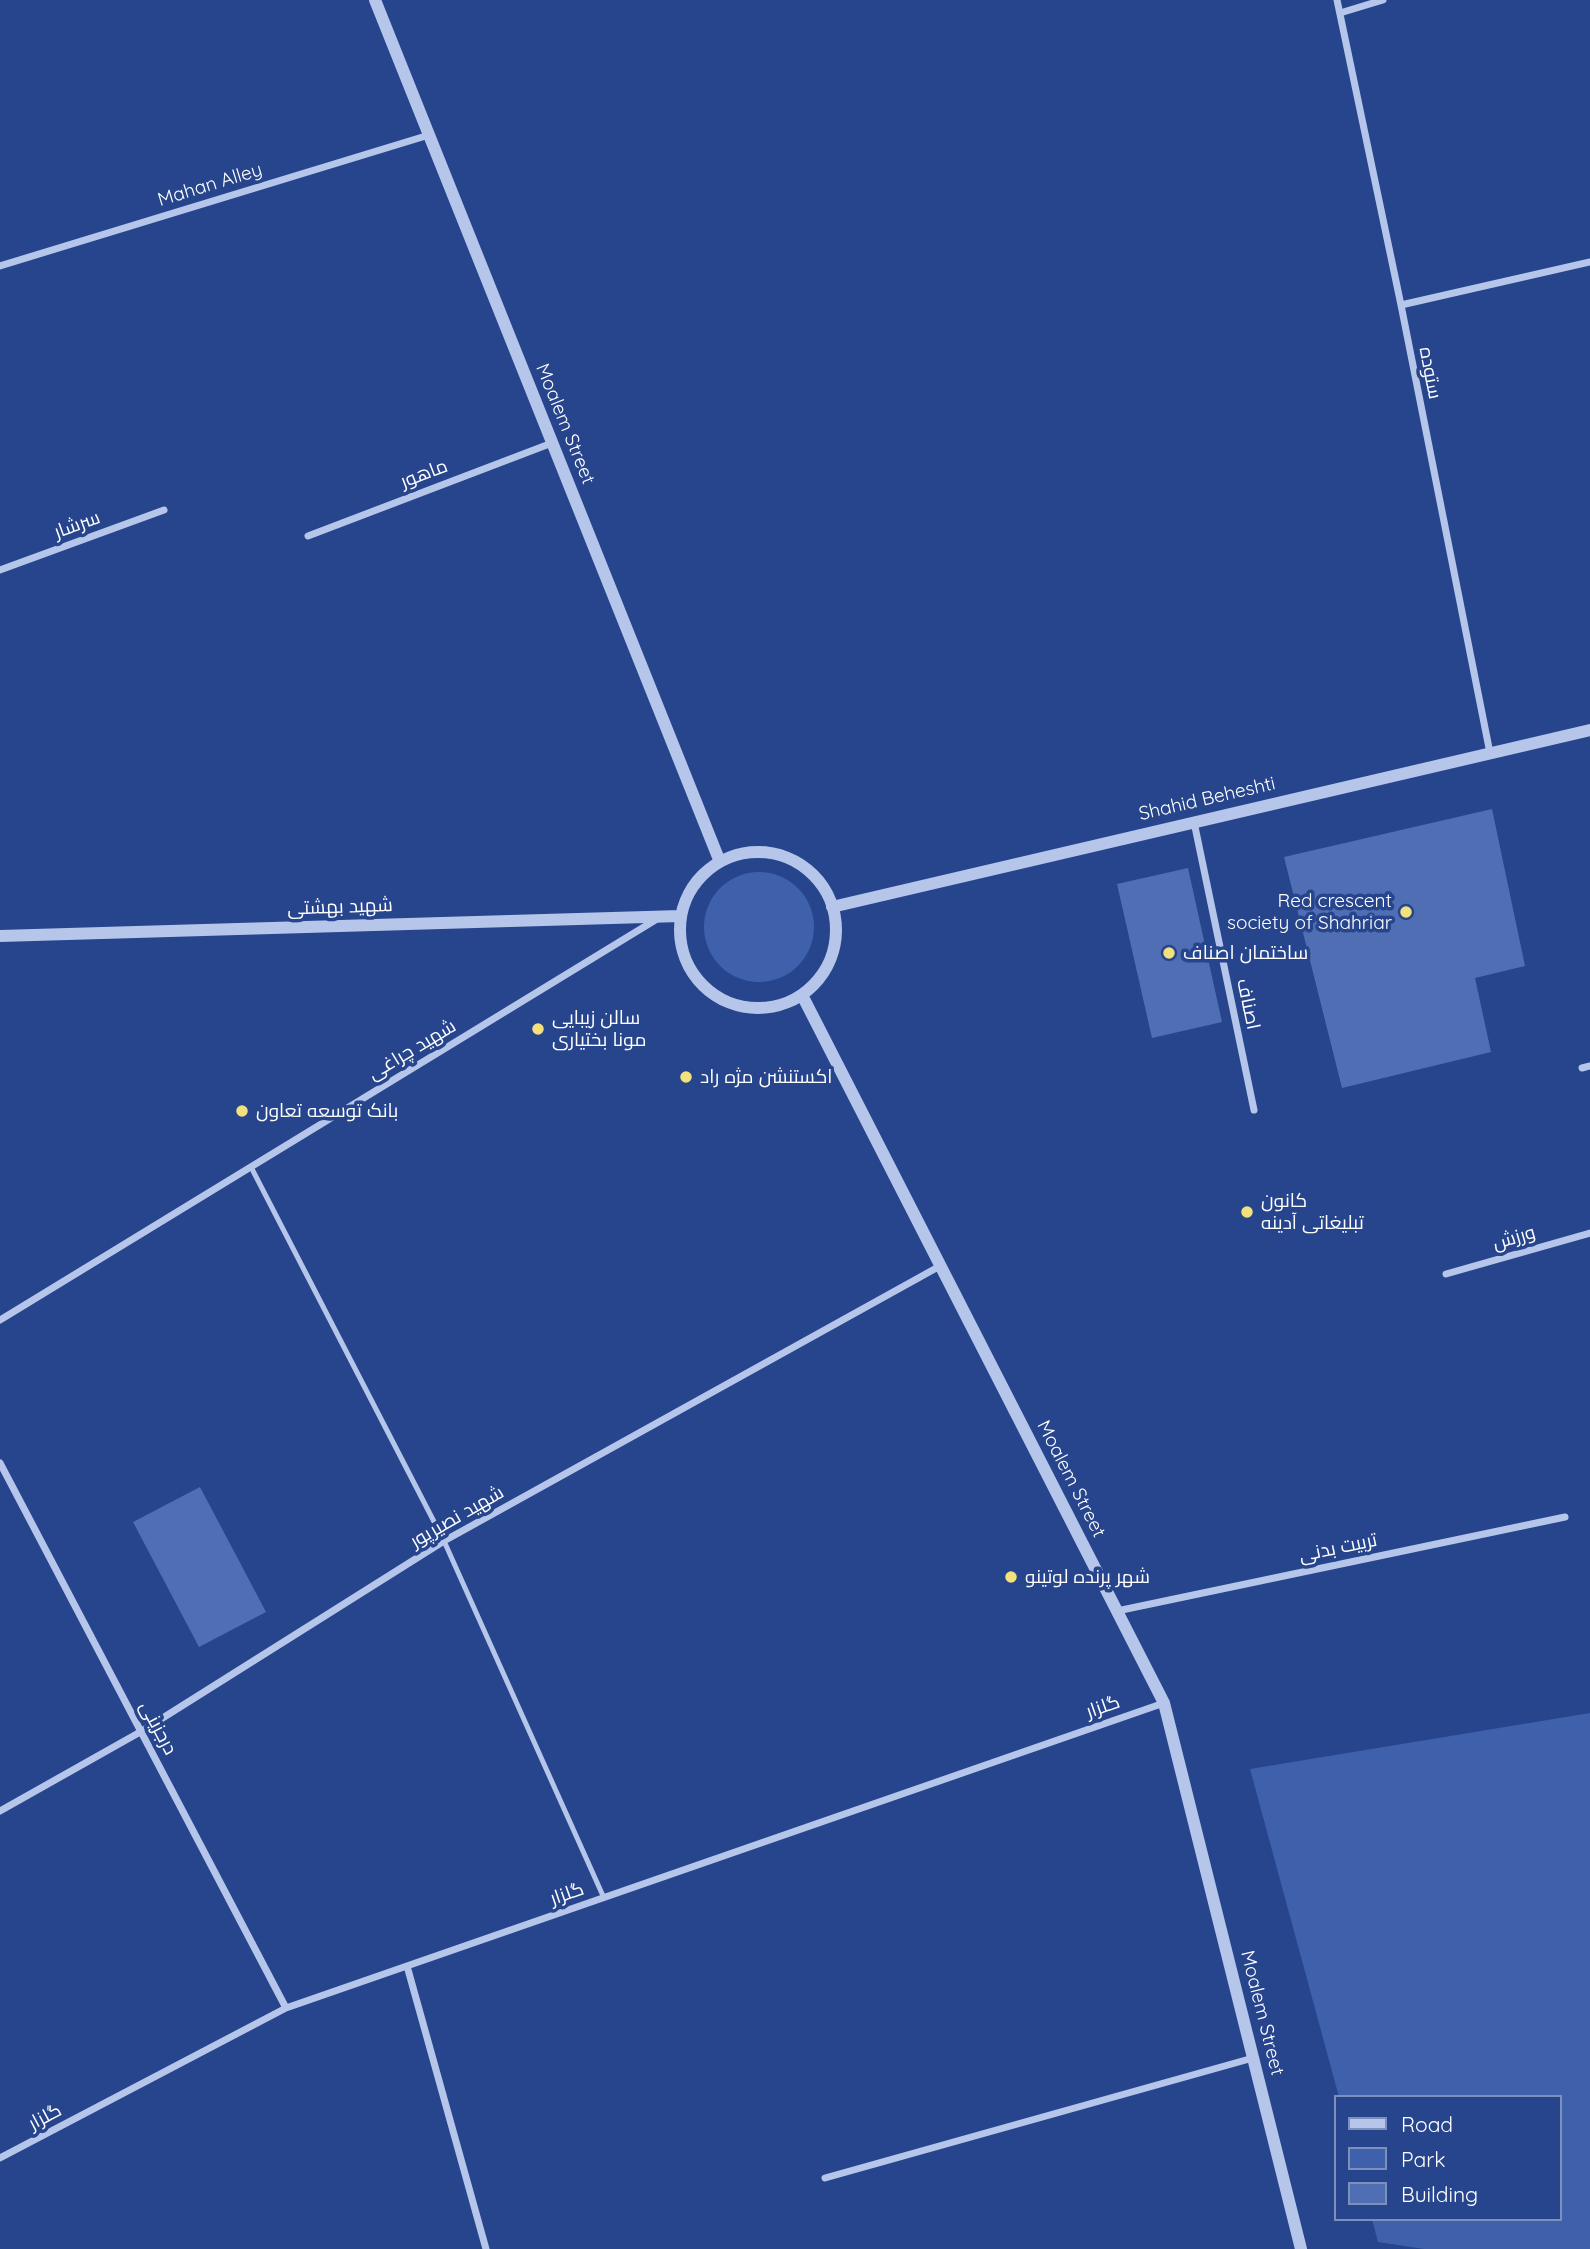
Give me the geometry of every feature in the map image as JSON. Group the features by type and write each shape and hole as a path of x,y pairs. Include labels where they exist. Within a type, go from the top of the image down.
{"street":[{"name":"Moalem Street","path":"375,0 720,862"},
{"name":"ستوده","path":"1337,0 1490,753"},
{"path":"1340,13 1383,0"},
{"name":"Mahan Alley","path":"0,266 429,135"},
{"path":"1401,305 1590,262"},
{"name":"ماهور","path":"308,536 552,443"},
{"name":"سرشار","path":"0,570 164,510"},
{"name":"Shahid Beheshti","path":"832,907 1590,730"},
{"name":"اصناف","path":"1194,822 1254,1110"},
{"path":"764,852 786,858 806,869 822,886 832,907 836,931 831,956 819,978 802,995 777,1006 751,1009 726,1002 704,987 688,966 680,942 680,916 688,894 701,876 720,862 741,854 764,852"},
{"name":"شهید چراغی","path":"0,1320 660,916"},
{"name":"شهید بهشتی","path":"0,936 680,916"},
{"name":"Moalem Street","path":"802,995 1164,1703 1301,2249"},
{"name":"ورزش","path":"1446,1274 1590,1233"},
{"name":"شهید نصیرپور","path":"0,1811 142,1731 444,1541 940,1266"},
{"name":"درجزینی","path":"0,1463 286,2008"},
{"name":"تربیت بدنی","path":"1117,1611 1566,1517"},
{"name":"گلزار","path":"0,2158 286,2008 1164,1703"},
{"path":"407,1966 486,2249"},
{"path":"825,2178 1253,2058"}],"lane":[{"path":"251,1167 444,1541 604,1898"}],"green space":[{"path":"759,872 780,876 798,888 810,906 814,927 810,948 798,966 780,978 759,982 738,978 720,966 708,948 704,927 708,906 720,888 738,876"},
{"path":"1590,1713 1590,2249 1424,2249 1378,2242 1373,2221 1562,2221 1562,2095 1338,2095 1250,1769"}],"building":[{"name":"Red crescent society of Shahriar","path":"1492,809 1525,966 1475,978 1491,1052 1342,1088 1284,857"},
{"name":"ساختمان اصناف","path":"1188,868 1222,1022 1152,1038 1117,884"},
{"path":"200,1487 266,1612 199,1647 133,1522"}],"place":[{"name":"Red crescent society of Shahriar","path":"1406,912"},
{"name":"ساختمان اصناف","path":"1169,953"},
{"name":"سالن زیبایی مونا بختیاری","path":"538,1029"},
{"name":"اکستنشن مژه راد","path":"686,1077"},
{"name":"بانک توسعه تعاون","path":"242,1111"},
{"name":"کانون تبلیغاتی آدینه","path":"1247,1212"},
{"name":"شهر پرنده لوتینو","path":"1011,1577"}]}
